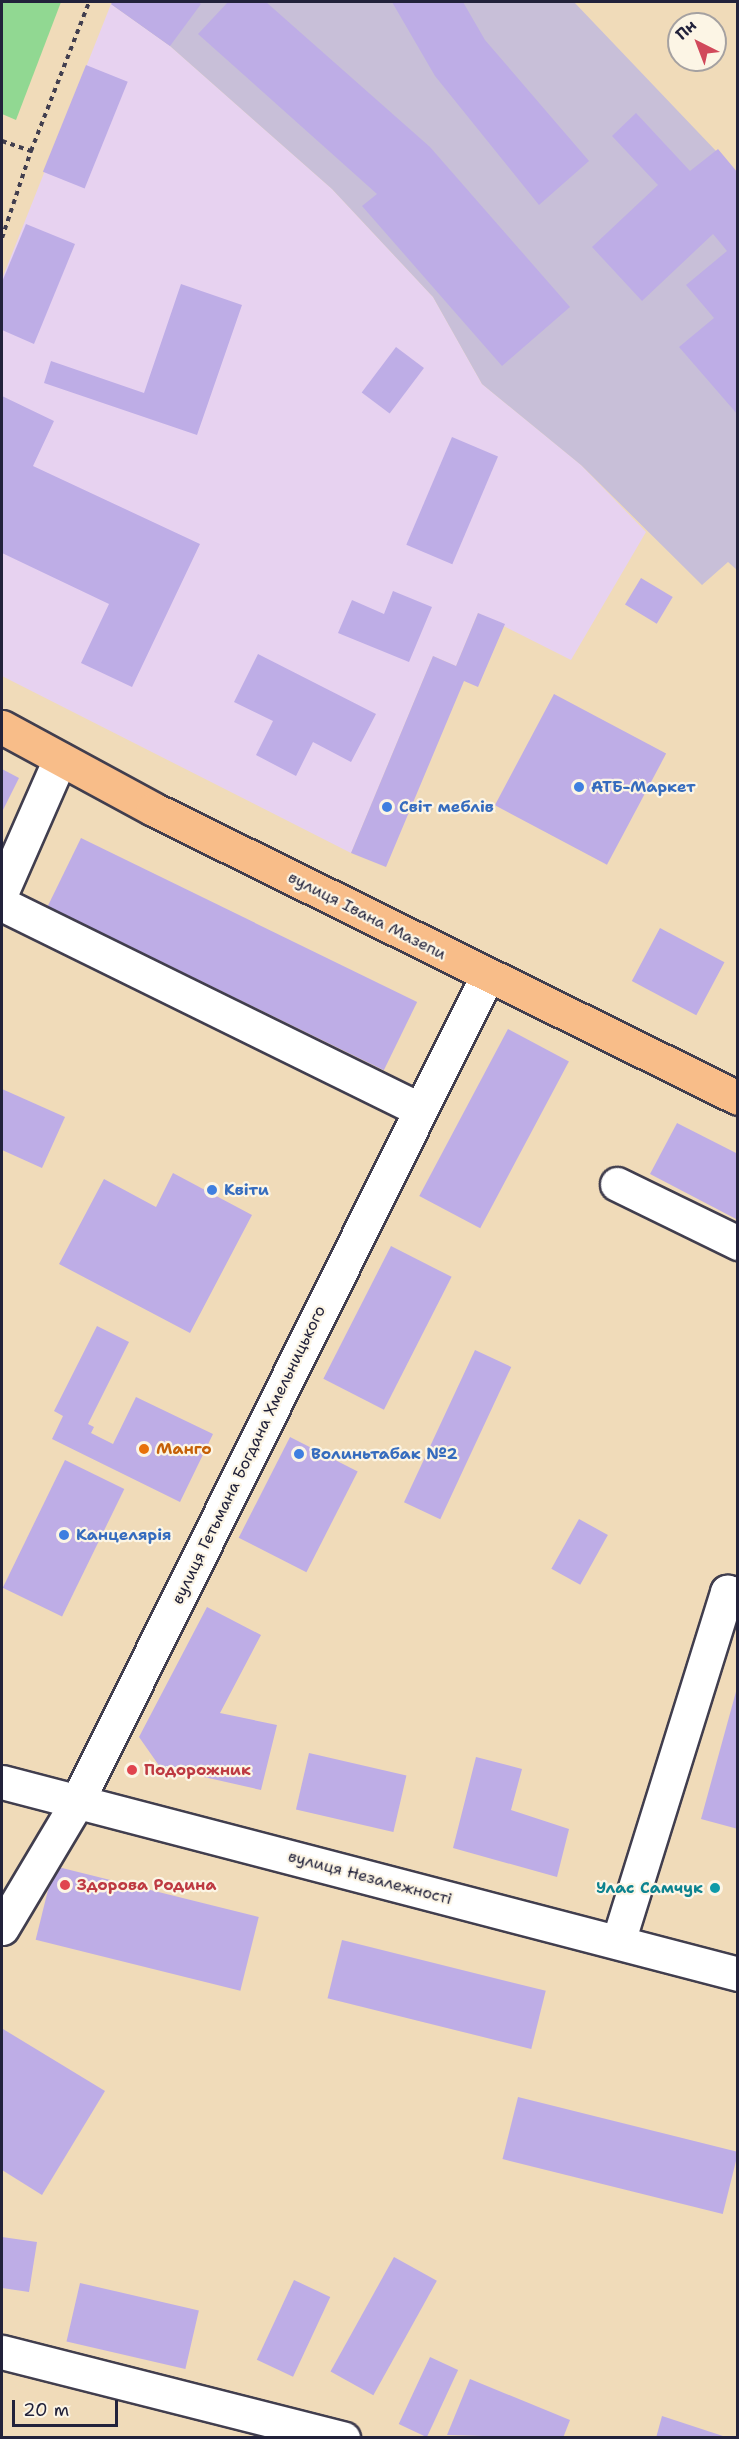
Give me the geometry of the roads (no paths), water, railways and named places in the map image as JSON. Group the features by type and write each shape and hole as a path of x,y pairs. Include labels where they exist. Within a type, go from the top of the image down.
{"main road":[{"name":"вулиця Івана Мазепи","path":"2,727 60,759 480,972 738,1098"}],"street":[{"path":"2,891 60,759"},
{"path":"2,904 407,1102"},
{"name":"вулиця Гетьмана Богдана Хмельницького","path":"2,1897 69,1799 407,1102 480,972"},
{"name":"вулиця Гетьмана Богдана Хмельницького","path":"2,1928 69,1799 480,972"},
{"path":"617,1184 738,1243"},
{"path":"618,1942 727,1592 738,1594"},
{"name":"вулиця Незалежності","path":"2,1782 738,1974"},
{"path":"2,2352 343,2438"}],"place":[{"name":"АТБ-Маркет","path":"579,787"},
{"name":"Світ меблів","path":"387,807"},
{"name":"Квіти","path":"212,1190"},
{"name":"Манго","path":"144,1449"},
{"name":"Волиньтабак №2","path":"299,1454"},
{"name":"Канцелярiя","path":"64,1535"},
{"name":"Подорожник","path":"132,1770"},
{"name":"Здорова Родина","path":"65,1885"},
{"name":"Улас Самчук","path":"715,1888"}]}
